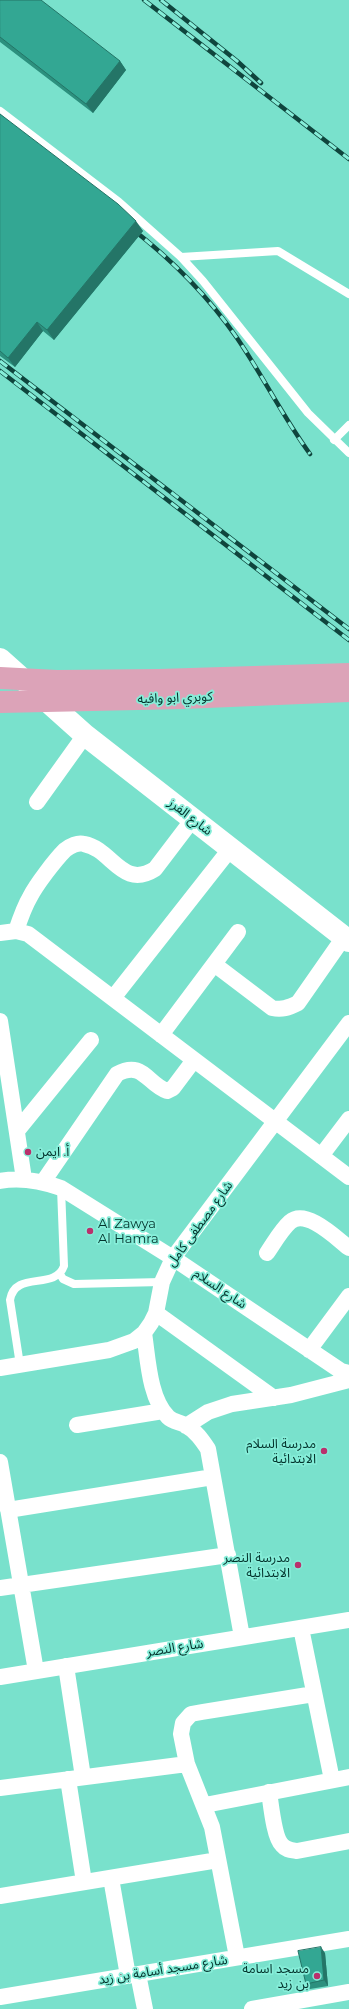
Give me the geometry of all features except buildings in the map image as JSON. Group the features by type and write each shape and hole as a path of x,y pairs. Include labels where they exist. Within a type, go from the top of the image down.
{"main road":[{"name":"كوبري ابو وافيه","path":"0,678 57,681 159,680 349,674"},
{"path":"0,689 34,688"},
{"name":"كوبري ابو وافيه","path":"0,702 183,698 349,691"}],"street":[{"name":"شارع الفرز","path":"0,659 85,735 347,939"},
{"path":"37,802 85,735"},
{"path":"16,931 30,895 65,850 74,845 83,843 92,846 129,874 138,876 148,874 155,869 193,819"},
{"path":"113,998 230,848"},
{"path":"0,933 16,931 28,934 349,1177"},
{"path":"161,1035 238,932"},
{"path":"214,964 272,1008 290,1008 298,1003 347,939"},
{"path":"0,1021 24,1179"},
{"name":"شارع مصطفى كامل","path":"0,1368 109,1350 134,1341 144,1333 151,1324 156,1313 162,1282 173,1258 349,1023"},
{"path":"17,1131 91,1040"},
{"path":"43,1182 118,1074 124,1071 138,1070 167,1091 173,1088 194,1060"},
{"path":"321,1156 349,1119"},
{"name":"شارع السلام","path":"0,1181 24,1179 43,1182 61,1188 173,1258 341,1371 349,1373"},
{"path":"267,1252 291,1221 301,1218 312,1220 349,1248"},
{"path":"309,1350 349,1296"},
{"path":"156,1313 274,1398"},
{"path":"144,1333 155,1396 163,1411 170,1419 186,1426 199,1435 208,1449 242,1637"},
{"path":"186,1426 208,1412 232,1404 274,1398 349,1380"},
{"path":"76,1425 163,1411"},
{"path":"0,1462 36,1671"},
{"path":"8,1510 214,1477"},
{"path":"0,1588 228,1555"},
{"name":"شارع النصر","path":"0,1677 349,1620"},
{"path":"300,1628 332,1780"},
{"path":"66,1666 84,1882"},
{"path":"237,1957 212,1827 205,1805 187,1764 181,1734 183,1723 191,1714 314,1694"},
{"path":"0,1788 187,1764"},
{"path":"205,1805 349,1777"},
{"path":"269,1792 277,1837 281,1845 288,1850 297,1850 349,1841"},
{"path":"0,1896 218,1860"},
{"path":"111,1878 133,1975 145,2009"},
{"name":"شارع مسجد أسامة بن زيد","path":"0,1997 349,1939"},
{"path":"252,2009 349,1992"}],"lane":[{"path":"0,111 119,202 181,257 203,281 308,413 334,440 349,452"},
{"path":"181,257 278,251 349,294"},
{"path":"334,440 349,425"},
{"path":"20,1365 10,1300 11,1294 18,1285 60,1274 64,1266 61,1188"},
{"path":"60,1274 63,1279 74,1284 162,1282"}],"railway":[{"path":"144,0 349,159"},
{"path":"161,0 237,61 261,83"},
{"path":"131,228 174,265 214,307 226,322 310,454"},
{"path":"0,361 349,629"},
{"path":"0,371 349,640"}],"place":[{"name":"أ. ايمن","path":"28,1152"},
{"name":"Al Zawya Al Hamra","path":"90,1231"},
{"name":"مدرسة السلام الابتدائية","path":"324,1451"},
{"name":"مدرسة النصر الابتدائية","path":"298,1565"},
{"name":"مسجد اسامة بن زيد","path":"317,1976"}]}
